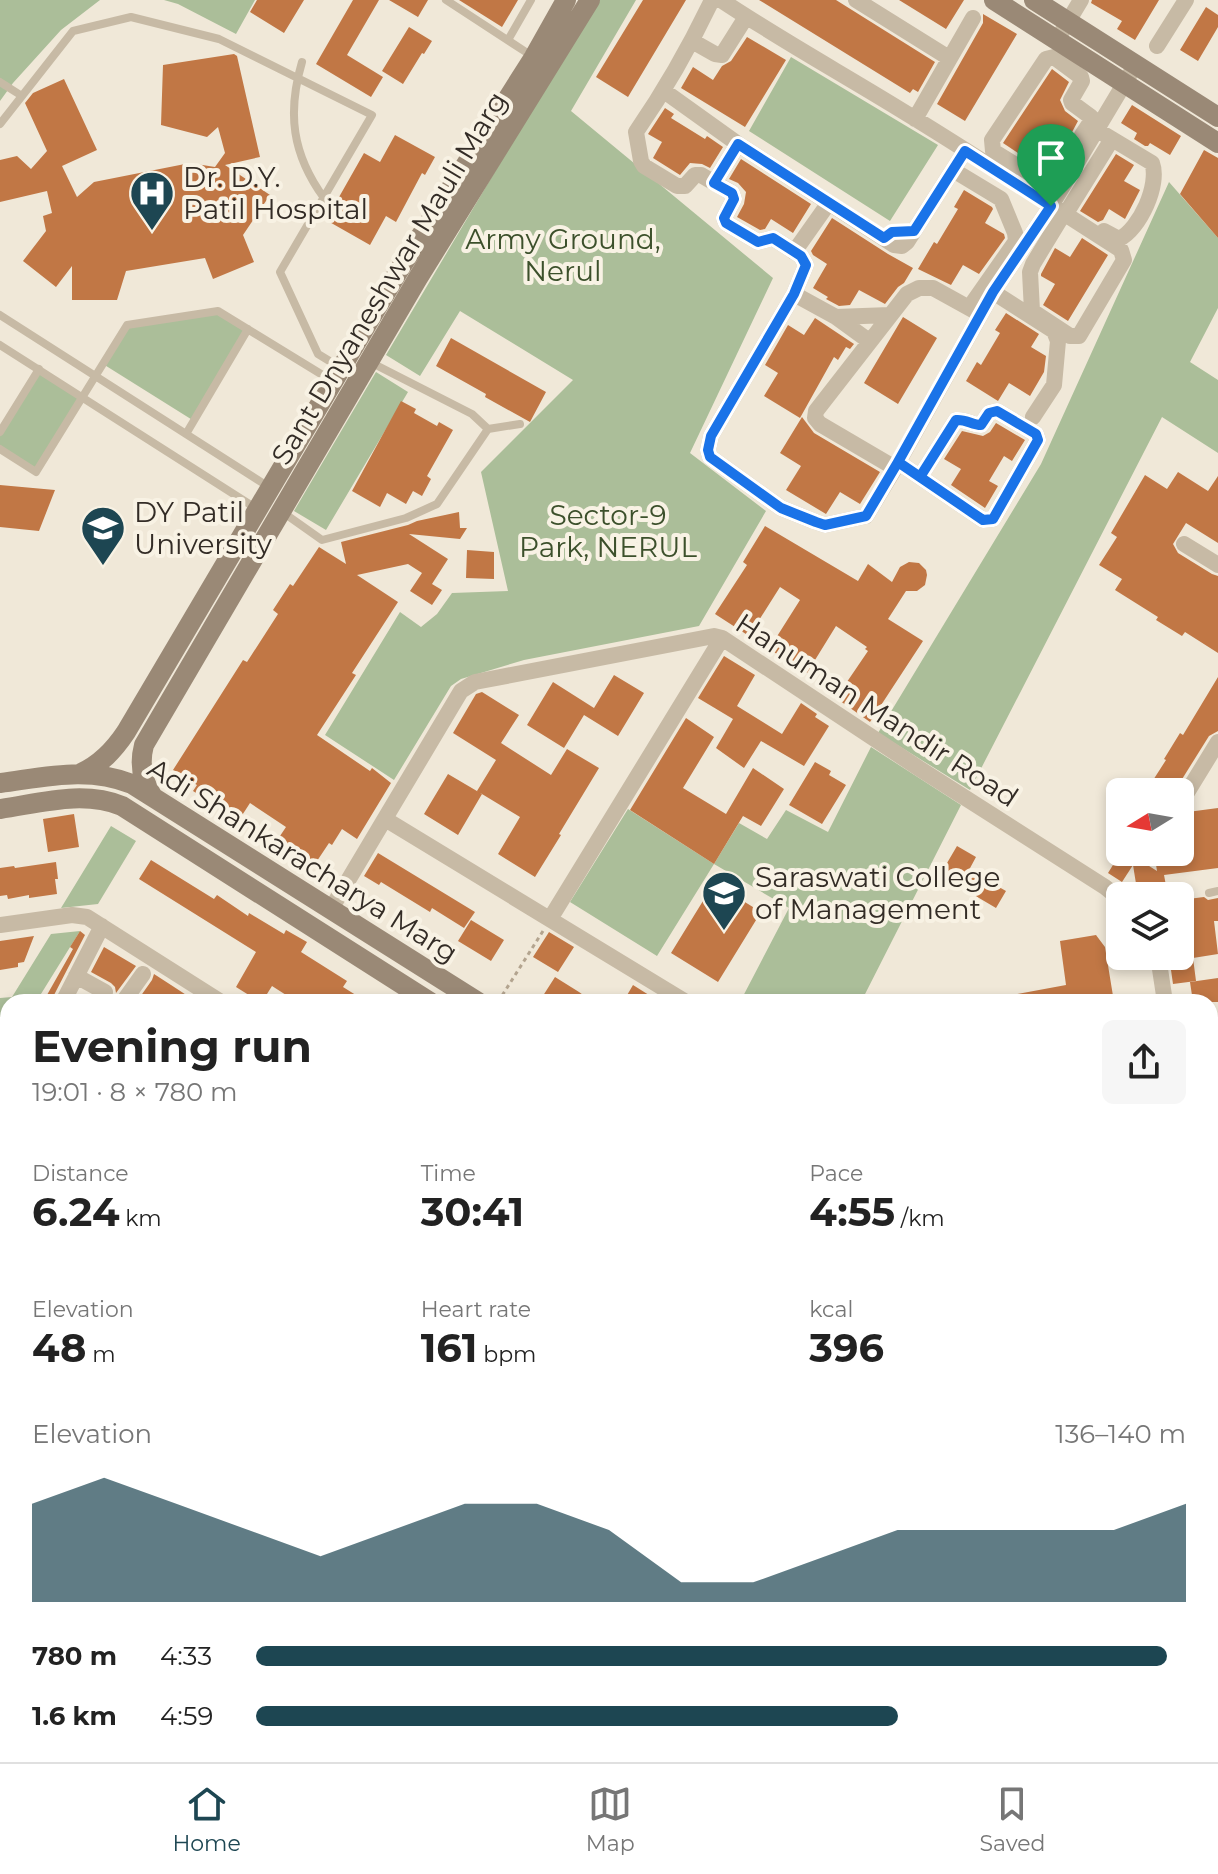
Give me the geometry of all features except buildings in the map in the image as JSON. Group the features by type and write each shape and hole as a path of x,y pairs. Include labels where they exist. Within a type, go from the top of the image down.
{"street":[{"name":"Sant Dnyaneshwar Mauli Marg","path":"542,62 566,0"},
{"name":"Sant Dnyaneshwar Mauli Marg","path":"153,797 142,770 144,745 281,510 351,376 410,273 542,62 590,0"},
{"path":"712,0 664,91 636,132 644,166 677,186 685,186 695,175 701,175 732,193 734,199 724,218 726,223 758,242 773,238 801,256 806,265 794,294 711,436 708,450 710,457 781,508 825,525 866,516 896,465 974,311 1016,241 1001,199 953,170"},
{"path":"721,0 965,151 1119,239 1127,235 1150,199 1155,172 1152,163 1097,130"},
{"path":"856,0 949,58"},
{"path":"994,0 1218,143"},
{"path":"1034,0 1218,117"},
{"path":"1057,40 1081,0"},
{"path":"1157,46 1186,0"},
{"path":"692,41 722,55 746,17"},
{"path":"915,119 973,18"},
{"path":"1060,207 1121,250 1124,260 1079,336 1070,336 1032,311 1030,272 1060,207 1065,173 1092,120 1071,100 1082,81 1081,77 1054,57 1046,59 992,140 993,151 1022,169 1043,158 1065,173"},
{"path":"1065,173 1097,130 1136,64"},
{"path":"664,91 738,144 894,245 902,246 907,242 965,151"},
{"path":"974,311 993,292 1112,139"},
{"path":"714,183 738,144"},
{"path":"794,252 828,204"},
{"name":"Sant Dnyaneshwar Mauli Marg","path":"81,773 99,763 121,740 270,488 351,376 410,273"},
{"path":"920,477 956,420 981,425 989,413 997,411 1036,434 1038,440 993,519 983,520 920,477 820,424 815,418 816,411 907,294 919,288 933,288 974,311"},
{"path":"993,292 1054,331 1058,341 1054,385 1033,417"},
{"path":"794,294 836,317 869,341"},
{"path":"836,317 890,315"},
{"path":"257,510 281,510 270,488"},
{"path":"1184,544 1218,565"},
{"name":"Hanuman Mandir Road","path":"331,909 461,691 468,685 705,636 722,638 1106,888"},
{"path":"550,919 722,638"},
{"path":"1194,781 1218,742"},
{"name":"Adi Shankaracharya Marg","path":"0,783 81,773 117,778 153,797 465,994"},
{"name":"Adi Shankaracharya Marg","path":"0,809 82,797 122,806 417,994"},
{"path":"385,819 673,994"},
{"path":"0,925 72,915 87,917 208,994"},
{"path":"67,994 102,926"},
{"path":"1160,970 1164,994"},
{"path":"129,994 143,974"},
{"path":"76,976 105,992"}],"lane":[{"path":"446,0 542,62"},
{"path":"508,40 531,0"},
{"path":"0,124 73,31 131,17 219,39 372,115 280,272 318,354 351,376"},
{"path":"302,62 293,105 294,128 306,168 324,198"},
{"path":"0,82 22,96"},
{"path":"0,449 36,472 127,325 218,311 248,329 351,376 472,414 488,429"},
{"path":"0,315 270,488"},
{"path":"186,434 248,329"},
{"path":"0,345 257,510"},
{"path":"0,432 39,369"},
{"path":"281,510 322,540 406,518 437,504 488,429 520,424"}],"path":[{"path":"503,994 550,919"}],"green space":[{"path":"0,0 100,0 61,30 0,101"},
{"path":"164,0 255,0 236,34"},
{"path":"597,0 636,0 571,111 773,278 690,453 766,511 699,626 524,660 461,679 451,686 394,780 325,735 400,612 421,627 437,614 452,593 508,591 481,472 573,380 460,311 420,376 386,355"},
{"path":"791,57 938,145 890,221 749,131"},
{"path":"1169,182 1218,238 1218,308 1190,362 1218,380 1218,453 1162,417 970,790 878,733 1041,464"},
{"path":"218,311 248,329 194,421 103,364 127,325"},
{"path":"39,369 83,398 36,472 0,449 0,432"},
{"path":"376,372 408,392 326,530 294,511"},
{"path":"871,747 961,805 865,994 744,994 789,908 714,864 739,823 767,839 786,810 828,832"},
{"path":"628,809 714,864 657,956 570,902"},
{"path":"111,826 136,841 98,904 61,908"},
{"path":"80,931 41,994 14,994 51,934"}],"place":[{"name":"Dr. D.Y. Patil Hospital","path":"152,232"},
{"name":"DY Patil University","path":"103,567"},
{"name":"Saraswati College of Management","path":"724,932"}],"route":[{"path":"1051,206 965,151 914,231 892,232 884,238 738,144 714,183 732,193 734,199 724,218 726,223 758,242 773,238 801,256 806,265 794,294 711,436 710,457 781,508 825,525 866,516 898,462 920,477 956,420 981,425 989,413 997,411 1036,434 1038,440 993,519 983,520 898,462 993,292 1051,206"}],"park label":[{"name":"Army Ground, Nerul","path":"563,255"},
{"name":"Sector-9 Park, NERUL","path":"608,531"}]}
